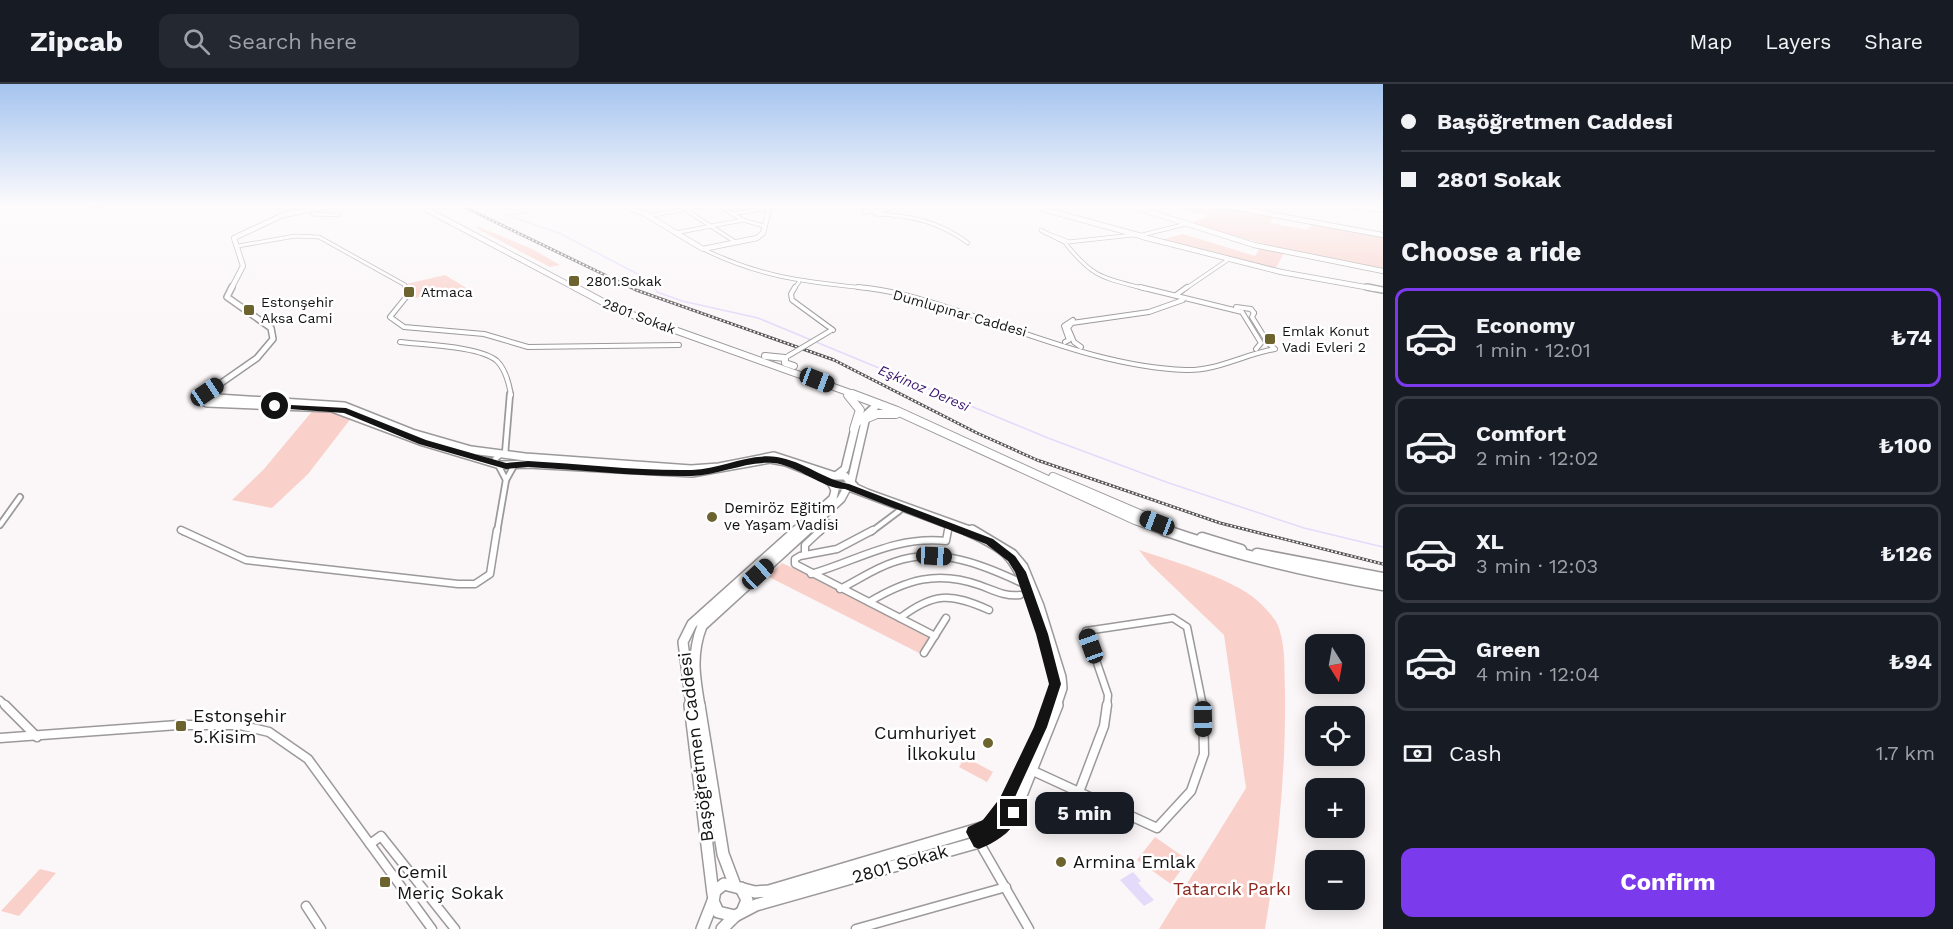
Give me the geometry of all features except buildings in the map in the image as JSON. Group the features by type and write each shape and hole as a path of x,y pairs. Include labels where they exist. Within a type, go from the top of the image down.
{"main road":[{"name":"2801 Sokak","path":"493,244 616,309 782,360 838,388 879,403"},
{"name":"2801 Sokak","path":"500,244 613,304 750,352 782,360 805,372"},
{"path":"782,360 1096,504 1160,530 1269,563 1383,585"},
{"path":"805,372 815,375"},
{"path":"838,388 858,406 859,414 854,429"},
{"path":"879,403 941,426 1123,509 1183,532 1274,558 1383,578"},
{"path":"865,419 882,413 912,418"}],"street":[{"path":"247,244 238,246 243,266 227,297 271,328 273,339 257,358 202,397 201,400 207,403 344,406 412,433 483,454 691,468 719,467 774,456 834,480"},
{"path":"333,244 360,262 405,285 406,296 390,317 404,327 484,334 514,345 528,347 679,345"},
{"path":"695,244 703,249 729,244"},
{"path":"1071,244 1085,268 1094,274 1186,300 1242,310"},
{"path":"1172,244 1305,277 1383,290"},
{"path":"1254,244 1273,250 1383,270"},
{"name":"Dumlupınar Caddesi","path":"703,249 756,272 801,282 902,293 1134,364 1186,370 1221,366 1270,347"},
{"path":"1065,342 1069,340 1064,329 1068,321 1163,307 1174,301 1174,296 1229,259"},
{"path":"782,360 832,331 792,300 791,294 801,282"},
{"path":"1174,296 1254,313 1252,317 1270,347"},
{"path":"1081,347 1074,342 1068,328 1072,323 1149,312 1186,300"},
{"path":"1242,310 1261,345 1270,347"},
{"path":"400,342 483,353 495,360 505,372 509,382 510,424 506,454"},
{"name":"Dumlupınar Caddesi","path":"1056,342 1065,342 1139,363 1191,368 1216,364 1261,345"},
{"path":"834,480 845,469 854,429 866,413 879,403"},
{"path":"848,484 865,419 879,403"},
{"path":"293,405 346,411 423,442 495,463 692,473 724,470 770,459 848,484 865,495 990,542 1012,559 1026,585 1054,676 1053,694 1005,802 976,837 1029,929"},
{"path":"181,530 215,548 246,560 475,584 490,574 506,480 518,458 506,454 495,459 495,463"},
{"path":"495,463 506,480"},
{"name":"Başöğretmen Caddesi","path":"713,899 683,642 692,624 833,498 834,480"},
{"name":"Başöğretmen Caddesi","path":"738,914 747,900 726,869 723,854 696,681 696,638 702,626 841,499 848,484"},
{"name":"2801 Sokak","path":"722,929 738,914 786,892 1002,828 1014,813 1062,688 1061,677 1023,567 1004,547 983,534 848,484"},
{"path":"841,499 850,494 865,495"},
{"path":"0,525 20,497"},
{"path":"899,511 871,532 838,548 805,552 795,558 795,564 810,574 935,636"},
{"path":"805,552 805,545 829,524"},
{"path":"810,574 847,564 903,539 946,541 948,529"},
{"path":"840,589 885,565 921,556 948,557 993,569 1026,585"},
{"path":"869,602 895,586 928,575 964,579 1001,594 1013,597 1020,595"},
{"path":"900,618 920,602 938,595 966,598 989,610"},
{"path":"924,653 946,618"},
{"path":"1031,770 1157,828 1191,791 1204,754 1203,702 1191,639 1187,627 1173,618 1086,631 1108,695 1104,726 1079,792"},
{"path":"0,700 38,737"},
{"path":"0,738 38,737 178,724 231,724 260,729 287,740 308,759 432,929"},
{"path":"370,844 381,836 455,929"},
{"path":"702,929 719,886 737,885 754,892 786,892"},
{"path":"856,929 1006,887"},
{"path":"713,899 718,912 738,914"},
{"path":"306,906 321,929"}],"green space":[{"path":"507,244 521,244 560,265 550,267"},
{"path":"1178,244 1217,244 1255,256 1260,248 1284,253 1276,268"},
{"path":"1269,244 1383,244 1383,268 1359,264"},
{"path":"445,275 468,289 408,299 406,284"},
{"path":"314,409 352,417 308,474 272,508 232,500 264,469"},
{"name":"Tatarcık Parkı","path":"1139,550 1205,572 1239,588 1263,606 1279,628 1284,660 1283,781 1274,870 1265,929 1159,929 1246,788 1224,635 1150,564"},
{"path":"782,563 941,635 925,656 767,576"},
{"path":"965,757 993,772 987,782 959,767"},
{"path":"1155,837 1188,860 1171,884 1137,860"},
{"path":"40,869 56,873 19,916 1,911"}],"shaded area":[{"path":"1133,872 1141,881 1138,883 1154,900 1144,906 1120,880"}],"waterway":[{"name":"Eşkinoz Deresi","path":"581,244 651,281 657,292 682,301 758,318 1048,438 1166,482 1304,528 1383,547"}],"railway":[{"path":"542,244 636,290 834,360 977,433 1037,460 1220,523 1383,564"}],"place":[{"name":"2801.Sokak","path":"574,281"},
{"name":"Atmaca","path":"409,292"},
{"name":"Estonşehir Aksa Cami","path":"249,310"},
{"name":"Emlak Konut Vadi Evleri 2","path":"1270,339"},
{"name":"Demiröz Eğitim ve Yaşam Vadisi","path":"712,517"},
{"name":"Estonşehir 5.Kisim","path":"181,726"},
{"name":"Cumhuriyet İlkokulu","path":"988,743"},
{"name":"Armina Emlak","path":"1061,862"},
{"name":"Cemil Meriç Sokak","path":"385,882"}],"route":[{"path":"275,406 325,407 346,411 423,442 506,466 528,464 692,473 724,470 760,460 777,460 821,476 834,485 846,486 990,542 1012,559 1026,585 1055,684 1040,727 1005,802 988,825 973,832 979,842 1002,828 1014,813"}]}
